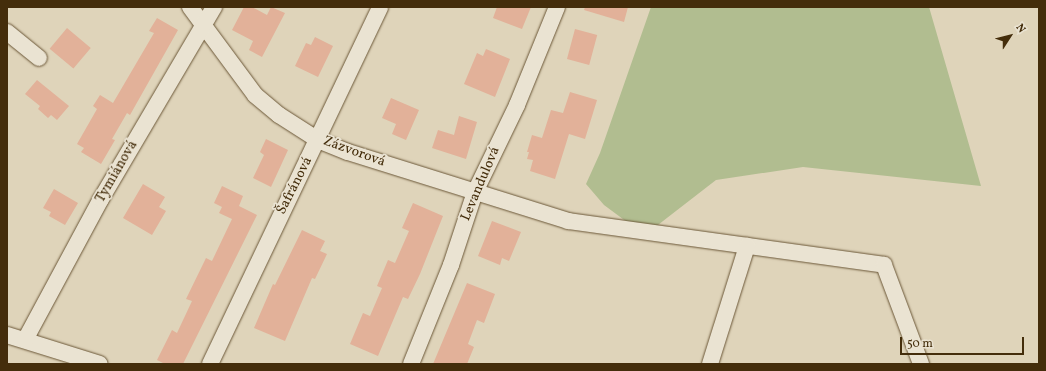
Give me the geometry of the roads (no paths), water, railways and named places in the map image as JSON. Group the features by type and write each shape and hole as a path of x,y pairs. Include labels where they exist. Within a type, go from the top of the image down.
{"street":[{"name":"Zázvorová","path":"190,7 255,95 279,116 318,140 348,152 568,221 884,265 921,364"},
{"name":"Tymiánová","path":"25,340 101,199 214,7"},
{"name":"Šafránová","path":"210,364 318,140 380,7"},
{"name":"Levandulová","path":"411,364 451,265 475,192 517,105 557,7"},
{"path":"7,32 39,58"},
{"path":"710,364 747,246"},
{"path":"7,335 100,364"}]}
